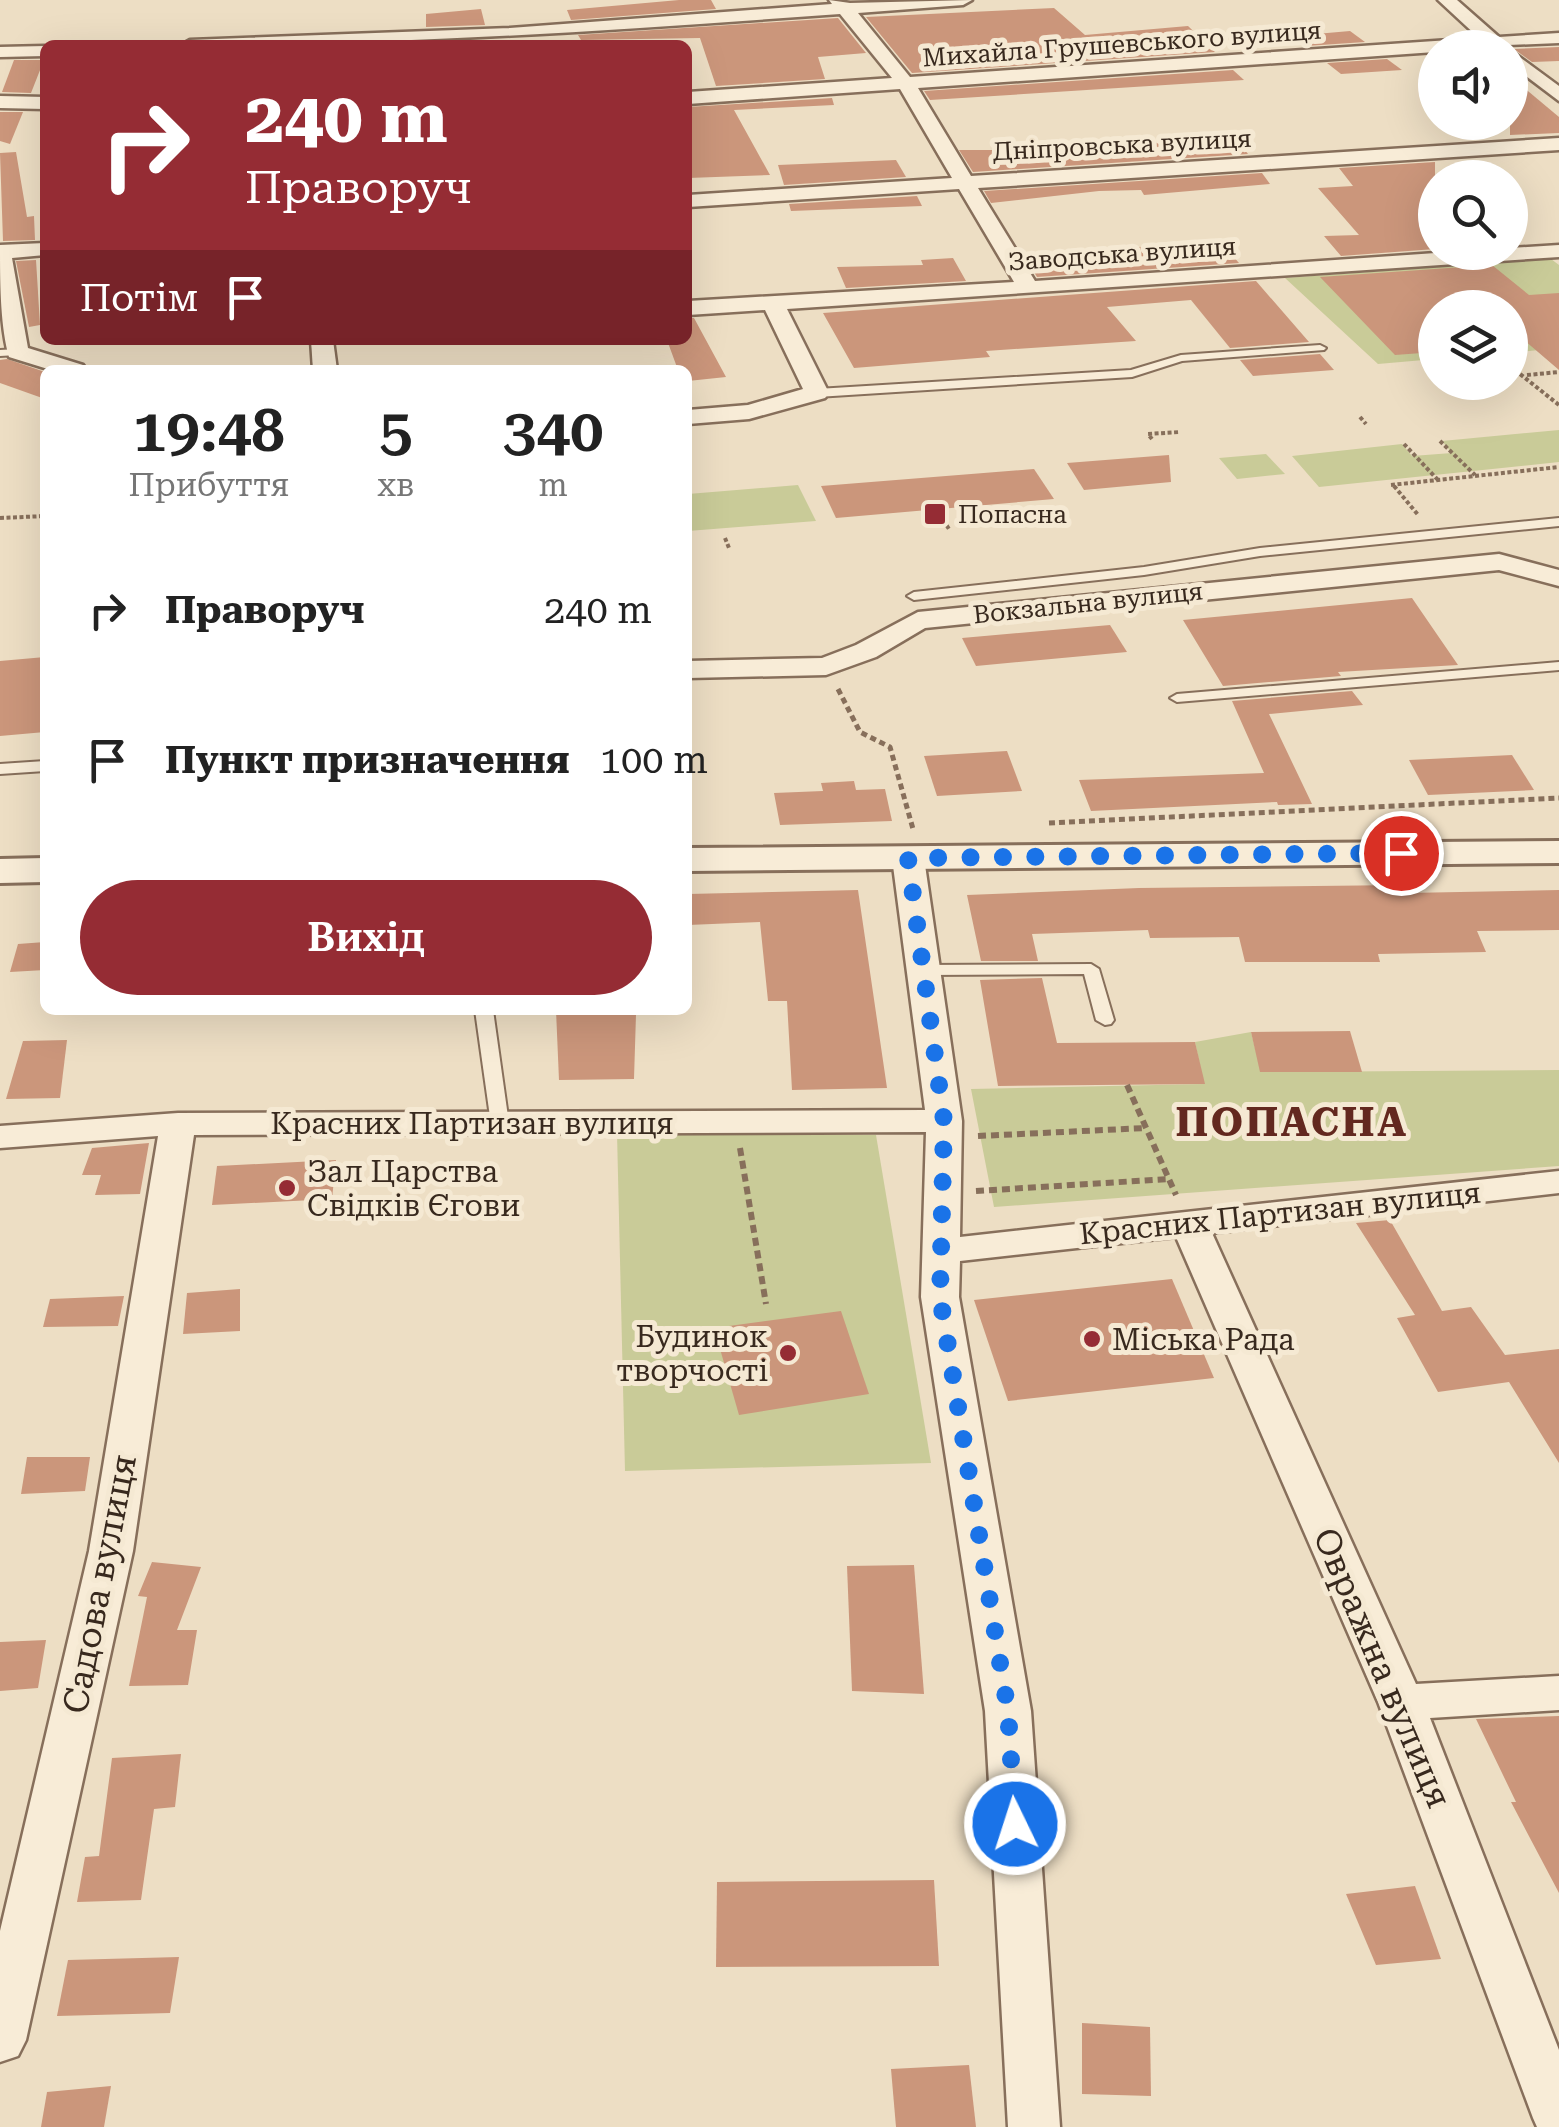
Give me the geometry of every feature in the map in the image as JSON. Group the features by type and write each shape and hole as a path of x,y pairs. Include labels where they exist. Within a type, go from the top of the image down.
{"street":[{"path":"323,40 510,33 840,4 963,0"},
{"path":"1448,0 1482,30"},
{"path":"840,4 906,84 1028,288"},
{"name":"Михайла Грушевського вулиця","path":"1528,43 1559,38"},
{"path":"0,52 40,50"},
{"name":"Михайла Грушевського вулиця","path":"692,98 1418,53"},
{"path":"1528,69 1559,95"},
{"path":"0,102 40,103"},
{"name":"Дніпровська вулиця","path":"692,201 1559,144"},
{"path":"40,248 0,252 8,353 55,365"},
{"name":"Заводська вулиця","path":"692,308 1559,251"},
{"path":"692,417 749,412 817,393 773,304"},
{"name":"Вокзальна вулиця","path":"692,670 826,666 866,652 918,620 1499,562 1559,578"},
{"path":"692,860 903,844 1559,852"},
{"path":"903,844 944,1129 940,1297 1008,1711 1034,2127"},
{"path":"0,871 40,870"},
{"name":"Красних Партизан вулиця","path":"0,1138 178,1124 736,1122 944,1129"},
{"name":"Садова вулиця","path":"0,2040 111,1551 178,1124"},
{"name":"Красних Партизан вулиця","path":"940,1251 1559,1182"},
{"name":"Овражна вулиця","path":"1189,1224 1402,1702 1559,2118"},
{"path":"1402,1702 1559,1693"}],"lane":[{"path":"817,393 1132,373 1181,358 1320,348"},
{"path":"914,596 1126,574 1260,552 1559,522"},
{"path":"1177,698 1559,666"},
{"path":"0,769 40,766"},
{"path":"923,970 1090,969 1105,1020"},
{"path":"485,1015 500,1124"}],"path":[{"path":"1528,376 1559,372"},
{"path":"1528,378 1559,405"},
{"path":"1360,417 1366,424"},
{"path":"1152,439 1148,434 1180,432"},
{"path":"1440,441 1475,476"},
{"path":"1404,444 1438,480"},
{"path":"1391,485 1559,466"},
{"path":"1040,511 1048,521"},
{"path":"0,518 40,516"},
{"path":"943,520 949,529"},
{"path":"726,538 729,548"},
{"path":"826,666 860,732 890,747 914,830 903,844"},
{"path":"1047,823 1559,798"},
{"path":"1127,1085 1189,1224"},
{"path":"736,1122 766,1304"},
{"path":"944,1129 1146,1128"},
{"path":"942,1193 1169,1180"}],"green space":[{"path":"1551,259 1559,265 1559,348 1528,351 1528,290 1418,290 1418,360 1378,364 1285,278 1418,268 1528,270 1528,261"},
{"path":"1559,430 1559,462 1319,487 1292,456 1402,444 1412,456 1452,453 1442,441"},
{"path":"1266,454 1285,474 1237,479 1219,458"},
{"path":"798,485 816,521 692,531 692,494"},
{"path":"1251,1032 1261,1072 1559,1070 1559,1166 994,1207 971,1089 1204,1084 1195,1042"},
{"path":"617,1133 876,1135 931,1463 625,1471"}],"building":[{"path":"711,0 716,9 571,20 567,10"},
{"path":"1054,8 1085,35 1188,26 1215,52 912,73 866,17"},
{"path":"481,9 485,25 426,27 426,14"},
{"path":"838,18 866,53 818,57 825,79 716,86 700,38 581,40 578,35"},
{"path":"1350,31 1365,42 1306,46 1293,36"},
{"path":"1559,47 1559,61 1532,62 1528,59 1528,48"},
{"path":"1387,59 1402,70 1341,74 1327,63"},
{"path":"14,60 40,60 31,93 2,92"},
{"path":"1233,70 1244,80 930,100 924,91"},
{"path":"1528,91 1559,117 1559,133 1528,134"},
{"path":"832,98 834,105 734,110 770,175 692,178 692,107"},
{"path":"0,112 23,112 10,144 0,141"},
{"path":"1237,140 1248,154 973,172 959,150 1076,150 1075,147 1121,144"},
{"path":"16,152 27,217 34,216 35,240 3,241 0,153"},
{"path":"896,160 906,177 784,185 778,165"},
{"path":"1418,163 1418,250 1341,256 1324,236 1359,235 1318,188 1353,186 1339,168"},
{"path":"1262,173 1270,184 1144,195 1141,190 1099,191 991,203 984,191"},
{"path":"917,196 922,206 791,211 789,204"},
{"path":"1221,242 1239,263 1037,277 1023,254"},
{"path":"953,258 966,281 846,288 837,267 923,265 921,260"},
{"path":"36,260 40,325 29,327 16,261"},
{"path":"1420,270 1498,270 1523,290 1418,290 1418,353 1395,355 1320,277"},
{"path":"1256,281 1309,342 1230,348 1191,300 1107,307 1136,341 986,351 990,357 854,368 823,313"},
{"path":"1559,293 1559,370 1528,343 1528,294"},
{"path":"694,318 726,377 692,381 692,365 676,365 669,345 692,345"},
{"path":"1320,354 1334,370 1253,376 1240,360"},
{"path":"0,360 40,370 40,397 0,383"},
{"path":"1169,455 1171,482 1084,490 1067,463"},
{"name":"Попасна","path":"1034,469 1054,499 836,518 821,486"},
{"path":"1412,598 1458,665 1338,672 1341,676 1223,686 1183,620"},
{"path":"1110,625 1127,652 976,666 962,638"},
{"path":"40,657 40,732 0,736 0,661"},
{"path":"1352,691 1363,705 1269,714 1312,804 1277,802 1091,811 1079,780 1264,773 1232,701"},
{"path":"1007,751 1022,791 937,796 924,756"},
{"path":"1512,755 1534,790 1428,795 1409,760"},
{"path":"854,781 856,790 885,789 892,821 780,825 774,793 823,791 821,783"},
{"path":"1405,885 1407,893 1559,890 1559,930 1477,931 1486,952 1378,954 1380,962 1245,962 1239,937 1150,938 1148,930 1032,934 1038,961 981,961 967,895 1139,888"},
{"path":"858,890 887,1088 792,1090 787,1001 768,1001 760,922 692,925 692,894"},
{"path":"40,942 40,970 10,972 18,944"},
{"path":"1042,978 1057,1043 1195,1042 1205,1084 998,1086 980,980"},
{"path":"556,1015 636,1015 634,1079 559,1080"},
{"path":"1350,1031 1362,1072 1260,1072 1251,1032"},
{"path":"67,1040 60,1098 6,1099 23,1041"},
{"path":"149,1143 140,1194 95,1195 101,1175 82,1175 92,1148"},
{"name":"Зал Царства Свідків Єгови","path":"336,1160 332,1199 212,1205 217,1166"},
{"path":"1390,1220 1442,1311 1471,1307 1505,1355 1559,1349 1559,1463 1509,1382 1438,1392 1397,1318 1415,1315 1356,1223"},
{"name":"Міська Рада","path":"1172,1279 1214,1378 1008,1401 974,1300"},
{"path":"240,1289 240,1331 183,1334 187,1293"},
{"path":"124,1296 118,1326 43,1327 50,1299"},
{"name":"Будинок творчості","path":"841,1311 869,1394 739,1415 714,1328"},
{"path":"27,1457 90,1457 85,1491 21,1494"},
{"path":"152,1562 201,1567 177,1630 197,1630 188,1685 129,1686 147,1597 138,1596"},
{"path":"914,1565 924,1694 852,1691 847,1566"},
{"path":"46,1640 38,1688 0,1691 0,1642"},
{"path":"1559,1716 1559,1893 1511,1802 1516,1802 1476,1719"},
{"path":"181,1754 175,1807 154,1809 141,1900 77,1902 85,1857 99,1856 112,1758"},
{"path":"934,1880 939,1966 716,1967 717,1882"},
{"path":"1415,1886 1441,1959 1376,1965 1346,1894"},
{"path":"179,1957 170,2013 57,2016 68,1960"},
{"path":"1082,2023 1150,2027 1151,2096 1082,2094"},
{"path":"969,2065 976,2127 896,2127 891,2069"},
{"path":"111,2086 104,2127 41,2127 47,2092"}],"place":[{"name":"Попасна","path":"935,514"},
{"name":"Зал Царства Свідків Єгови","path":"287,1188"},
{"name":"Міська Рада","path":"1092,1339"},
{"name":"Будинок творчості","path":"788,1353"}],"district":[{"name":"ПОПАСНА","path":"1292,1122"}],"route":[{"path":"1015,1824 1008,1711 940,1297 944,1121 908,858 1401,853"}]}
